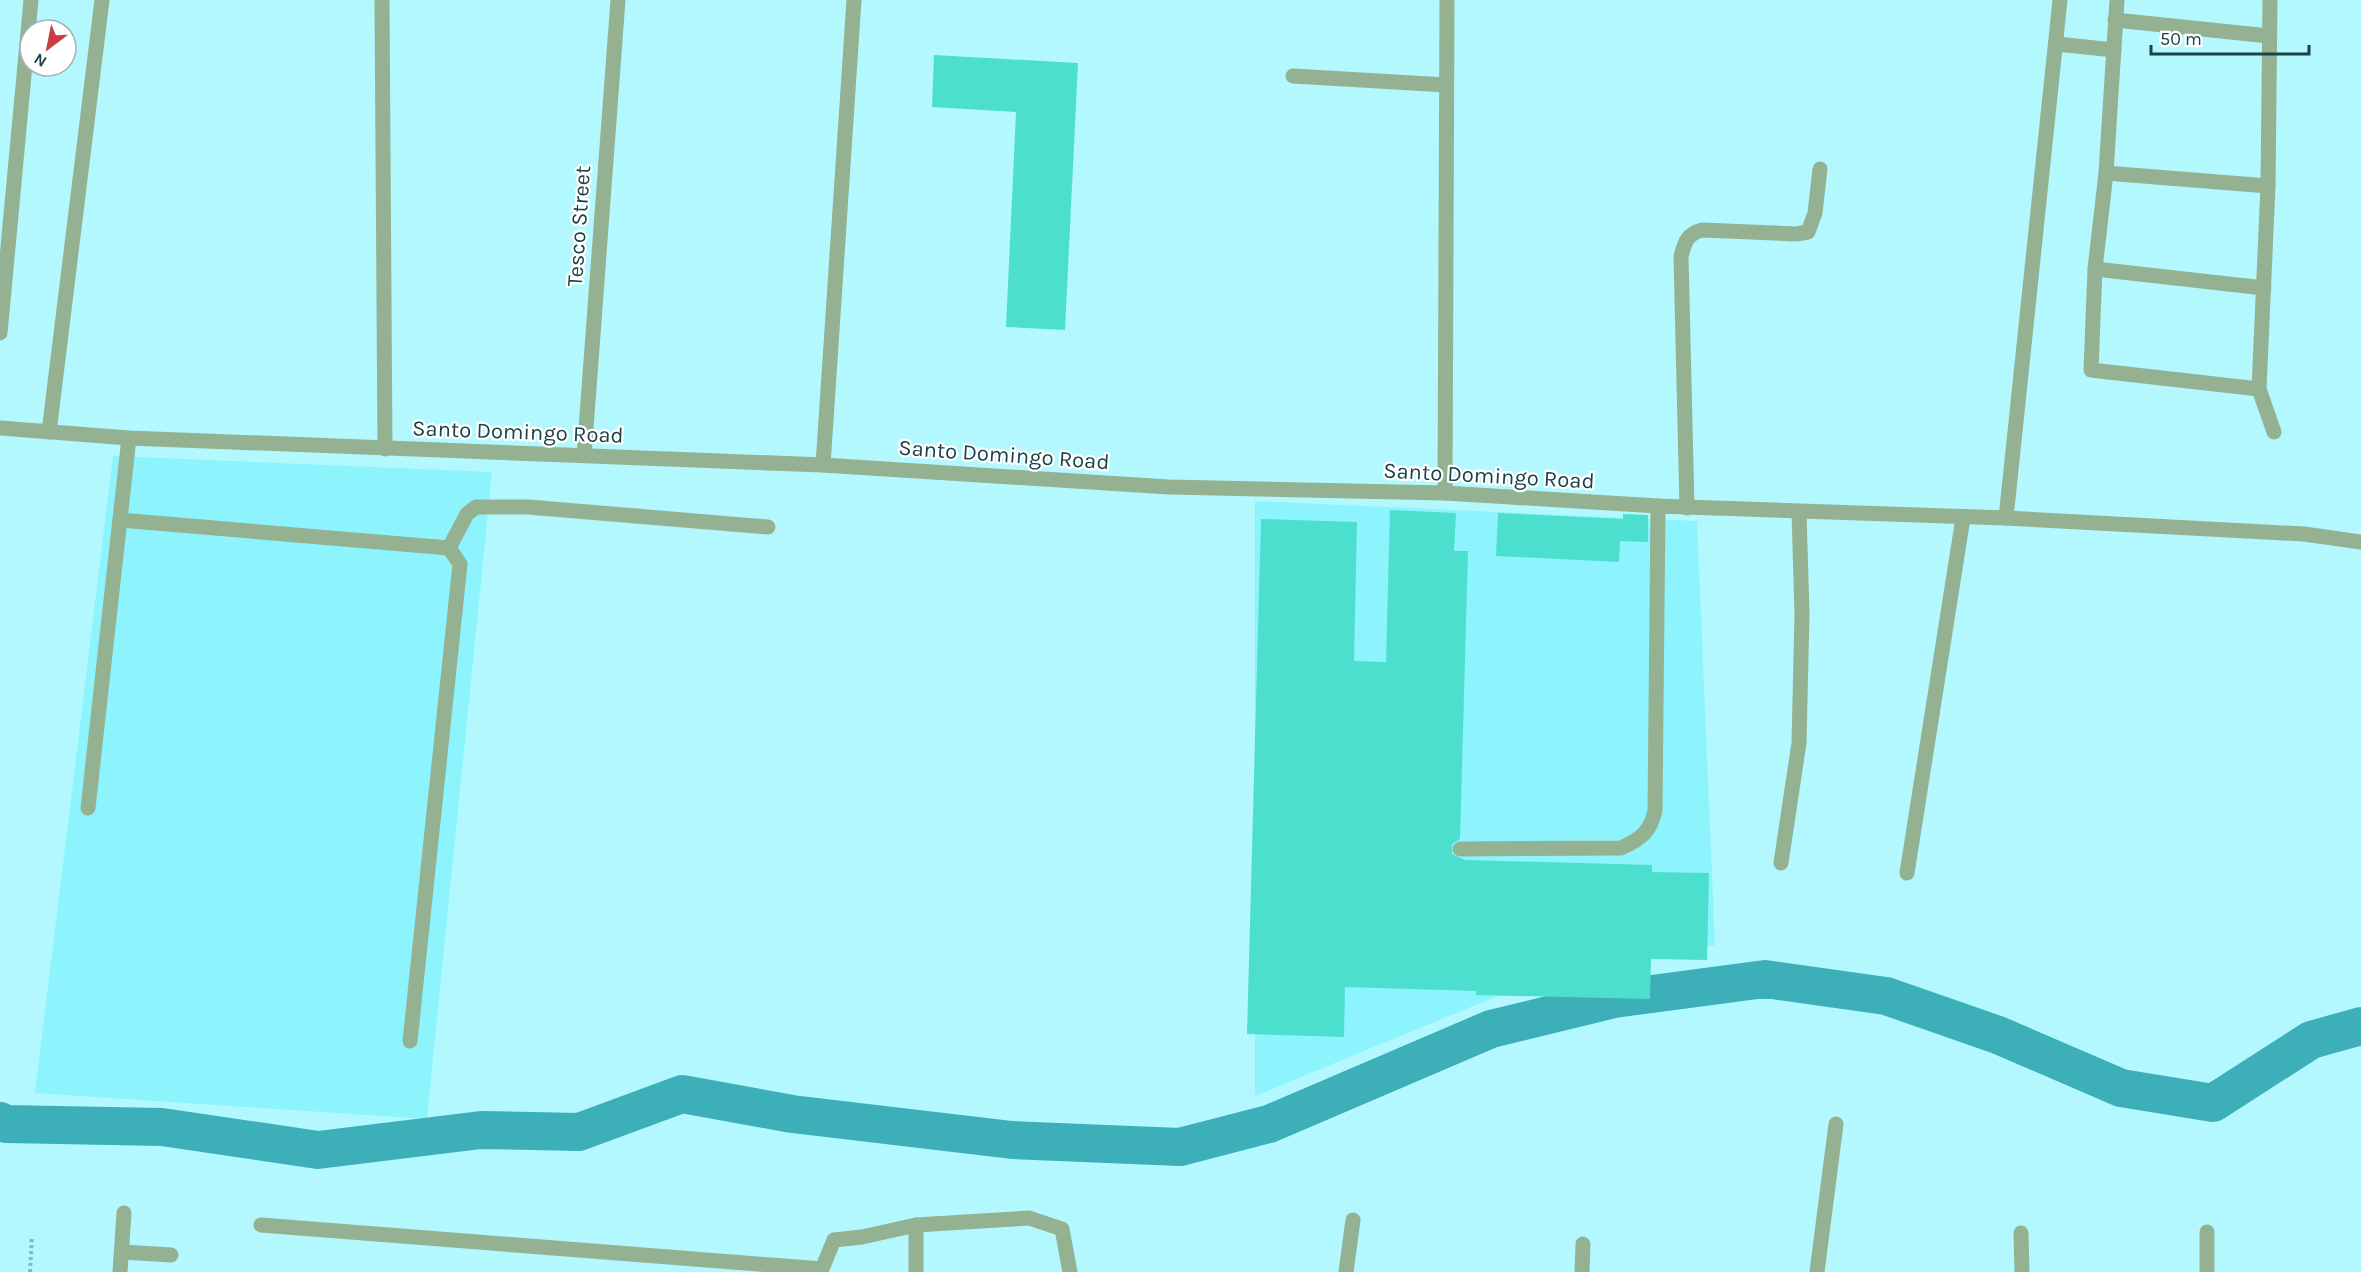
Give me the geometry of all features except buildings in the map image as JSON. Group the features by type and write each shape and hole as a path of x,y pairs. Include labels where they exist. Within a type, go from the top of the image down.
{"street":[{"path":"0,333 31,0"},
{"path":"49,432 102,0"},
{"path":"382,0 385,449"},
{"name":"Tesco Street","path":"584,455 618,0"},
{"path":"823,465 854,0"},
{"path":"1445,493 1447,0"},
{"path":"2006,518 2060,0"},
{"path":"2117,0 2106,173 2095,269 2091,370 2259,389"},
{"path":"2270,0 2268,186 2259,389 2274,432"},
{"path":"2115,20 2269,36"},
{"path":"2057,44 2114,50"},
{"path":"1293,76 1446,85"},
{"path":"1686,508 1681,256 1685,242 1692,233 1702,230 1796,234 1808,232 1815,213 1820,169"},
{"path":"2106,173 2268,186"},
{"path":"2095,269 2264,288"},
{"name":"Santo Domingo Road","path":"0,429 129,438 823,465 1169,487 1445,493 1686,508 2006,518 2304,534 2361,542"},
{"path":"88,808 129,438"},
{"path":"1460,849 1621,848 1639,840 1651,828 1655,811 1658,506"},
{"path":"449,548 468,514 476,507 528,507 768,526"},
{"path":"1781,863 1799,743 1802,614 1799,512"},
{"path":"1907,873 1963,518"},
{"path":"120,520 449,548"},
{"path":"410,1041 460,564 449,548"},
{"path":"1817,1272 1836,1124"},
{"path":"120,1272 124,1213"},
{"path":"261,1225 822,1269 834,1240 862,1237 916,1225 1029,1218 1062,1229 1070,1272"},
{"path":"1346,1272 1353,1220"},
{"path":"916,1225 916,1272"},
{"path":"2207,1232 2207,1272"},
{"path":"2021,1233 2022,1272"},
{"path":"1582,1244 1582,1272"},
{"path":"123,1252 171,1255"}],"path":[{"path":"30,1272 32,1236"}],"shaded area":[{"path":"113,456 492,472 427,1119 35,1093"},
{"path":"1255,501 1697,521 1715,945 1632,960 1517,988 1255,1096"}],"waterway":[{"path":"0,1121 6,1124 162,1127 318,1150 481,1130 579,1132 682,1094 792,1114 1012,1140 1180,1147 1269,1124 1491,1029 1614,999 1765,979 1886,996 1998,1035 2121,1088 2213,1103 2311,1040 2361,1026"}]}
